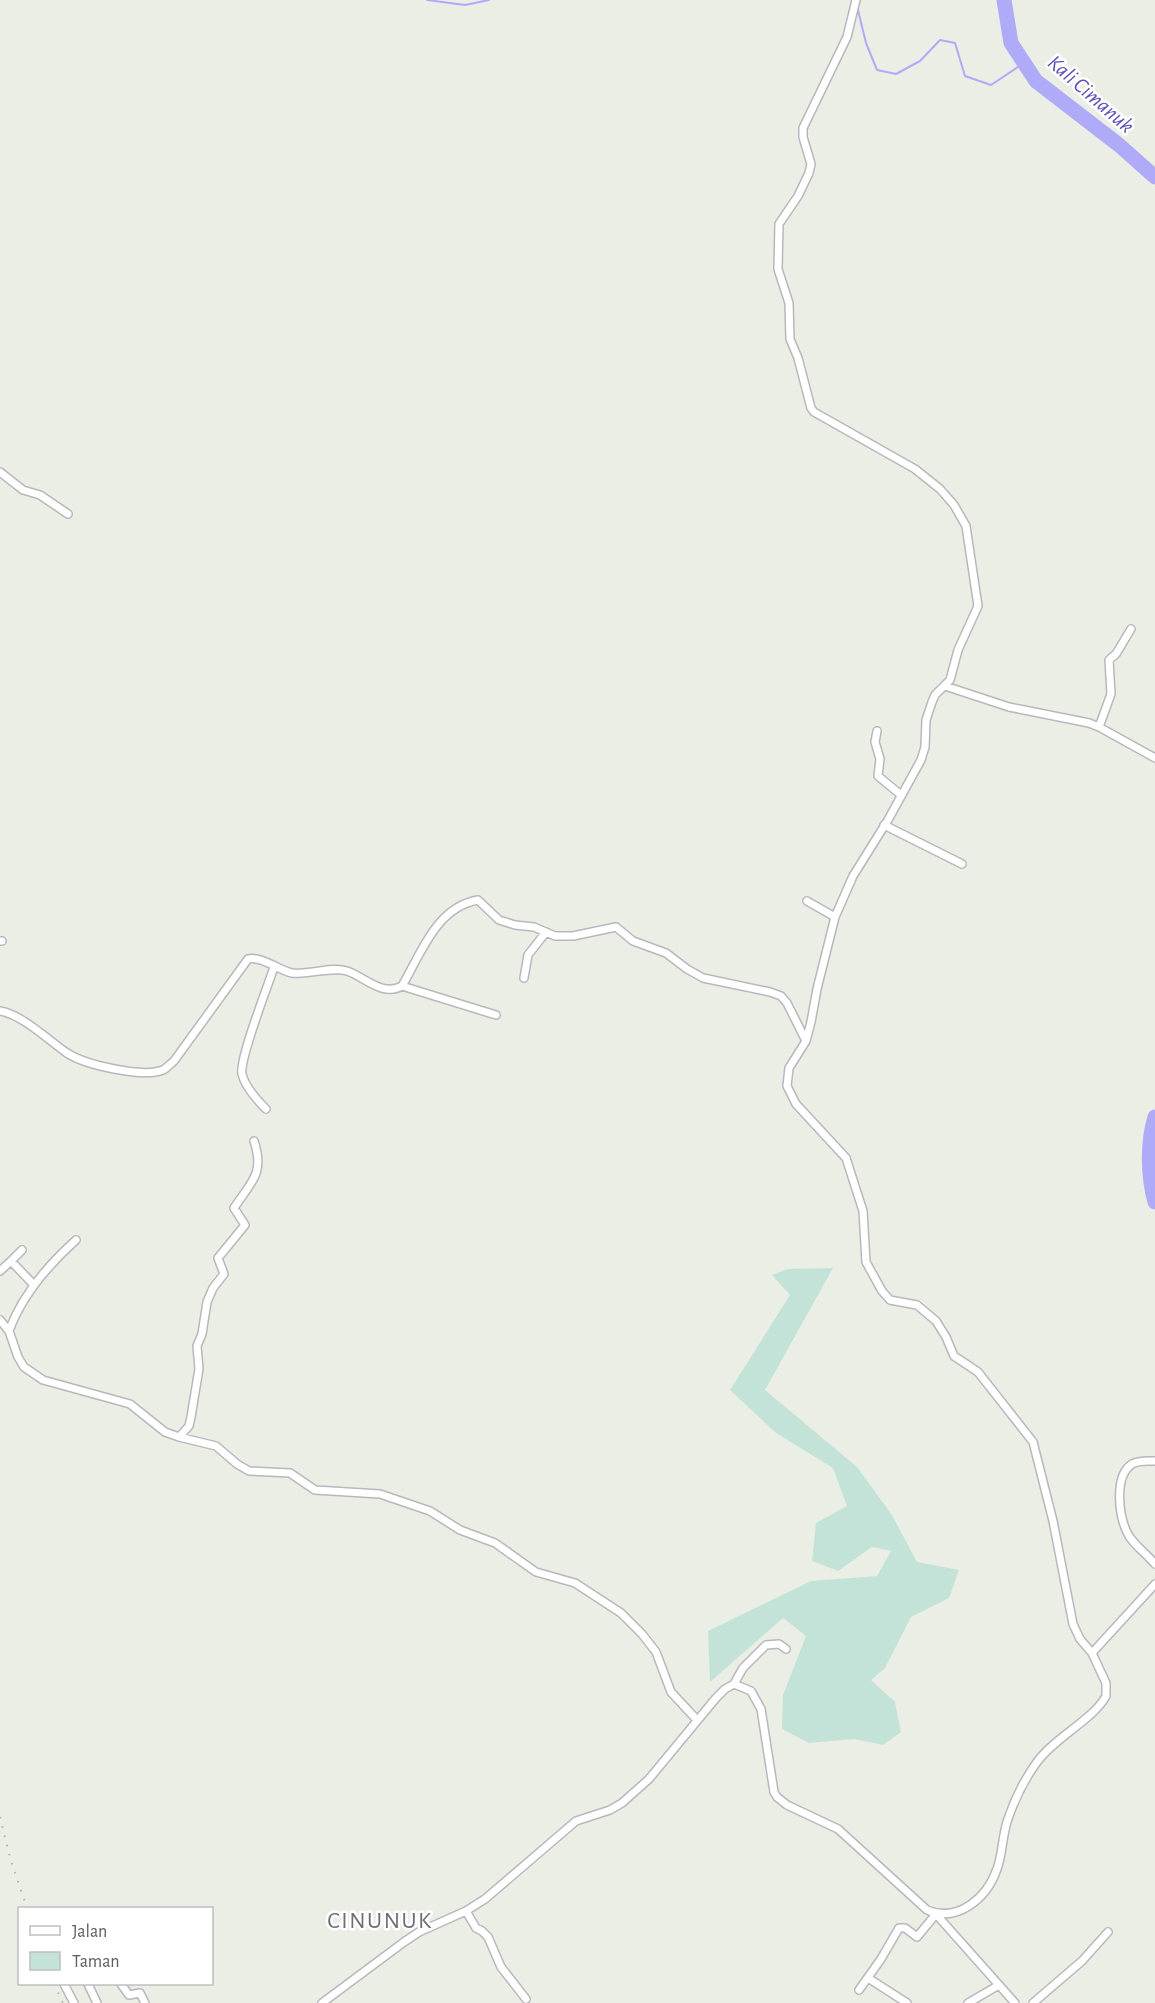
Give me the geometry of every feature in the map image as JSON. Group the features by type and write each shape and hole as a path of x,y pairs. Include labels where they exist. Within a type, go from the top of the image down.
{"street":[{"path":"855,2 847,37 803,128 803,137 811,164 809,173 798,196 779,224 778,269 789,303 790,339 814,412 915,469 954,505 964,522 978,606 958,650 950,680 935,695 932,702 926,720 925,747 921,760 853,876 835,917 806,1041 789,1068 787,1086 796,1104 846,1158 863,1211 869,1270 882,1291 890,1300 917,1305 936,1321 954,1356 978,1372 1033,1442 1051,1511 1073,1624 1080,1639 1092,1653 1107,1690 1103,1702 1044,1753 1022,1783 1004,1830 997,1870 980,1896 959,1912 945,1915 935,1914"},
{"path":"0,472 18,487 40,495 68,514"},
{"path":"1099,727 1111,694 1109,660 1116,654 1131,629"},
{"path":"945,686 1009,707 1045,713 1099,727 1155,758"},
{"path":"878,731 875,741 880,759 878,776 901,795"},
{"path":"884,825 962,864"},
{"path":"0,1011 16,1017 68,1054 86,1062 140,1072 163,1070 174,1060 244,962 252,958 274,967 299,973 344,970 382,988 395,989 402,986 440,921 475,900 481,902 493,915 505,922 534,927 555,936 573,936 616,927 633,941 666,953 703,978 776,994 787,1003 806,1041"},
{"path":"807,901 835,917"},
{"path":"524,978 528,955 546,932"},
{"path":"267,1108 254,1096 242,1073 245,1052 274,967"},
{"path":"402,986 496,1015"},
{"path":"179,1437 189,1426 191,1417 199,1369 197,1346 202,1334 207,1302 213,1288 224,1274 218,1258 245,1225 234,1208 258,1170 259,1156 254,1141"},
{"path":"9,1331 21,1302 58,1256 76,1240"},
{"path":"0,1271 21,1250"},
{"path":"10,1261 34,1285"},
{"path":"0,1320 9,1331 18,1357 28,1371 43,1380 130,1404 138,1408 156,1426 179,1437 216,1446 249,1471 290,1473 315,1490 380,1494 430,1511 460,1530 495,1543 536,1572 574,1583 621,1613 642,1634 656,1652 670,1692 697,1720"},
{"path":"1155,1461 1135,1462 1127,1468 1122,1481 1119,1503 1129,1536 1155,1564"},
{"path":"1092,1653 1155,1586"},
{"path":"321,2003 419,1932 466,1911 485,1899 573,1823 618,1806 630,1797 658,1768 716,1698 734,1684 743,1668 766,1645 779,1644 786,1649"},
{"path":"734,1684 751,1691 761,1709 772,1782 777,1797 801,1813 838,1829 919,1905 935,1914 1015,2003"},
{"path":"466,1911 476,1928 488,1937 501,1967 526,1999"},
{"path":"859,1990 899,1928 903,1927 917,1937 935,1914"},
{"path":"1033,2003 1082,1961 1108,1932"},
{"path":"868,1978 907,2003"},
{"path":"65,1985 74,2003"},
{"path":"89,1985 98,2003"},
{"path":"122,1985 129,1995 140,1993 145,2003"},
{"path":"968,2003 999,1985"}],"green space":[{"path":"833,1268 765,1390 857,1467 892,1515 917,1562 959,1570 949,1598 911,1617 885,1668 871,1680 895,1702 901,1732 883,1745 854,1739 809,1743 782,1729 783,1695 806,1636 783,1618 710,1682 708,1631 811,1581 877,1576 891,1551 872,1547 838,1571 812,1561 816,1523 847,1506 833,1468 776,1433 730,1390 790,1295 772,1275 788,1269"}],"waterway":[{"path":"427,0 465,5 489,0"},
{"name":"Kali Cimanuk","path":"1004,0 1011,43 1036,81 1119,145 1155,177"},
{"path":"857,6 866,43 877,70 896,74 920,61 940,40 955,43 965,76 991,85 1024,63"},
{"name":"Kali Cimanuk","path":"1155,1117 1149,1160 1155,1202"}],"railway":[{"path":"0,1817 10,1858 27,1907"},
{"path":"54,1985 63,2003"}],"district":[{"name":"CINUNUK","path":"380,1921"}]}
